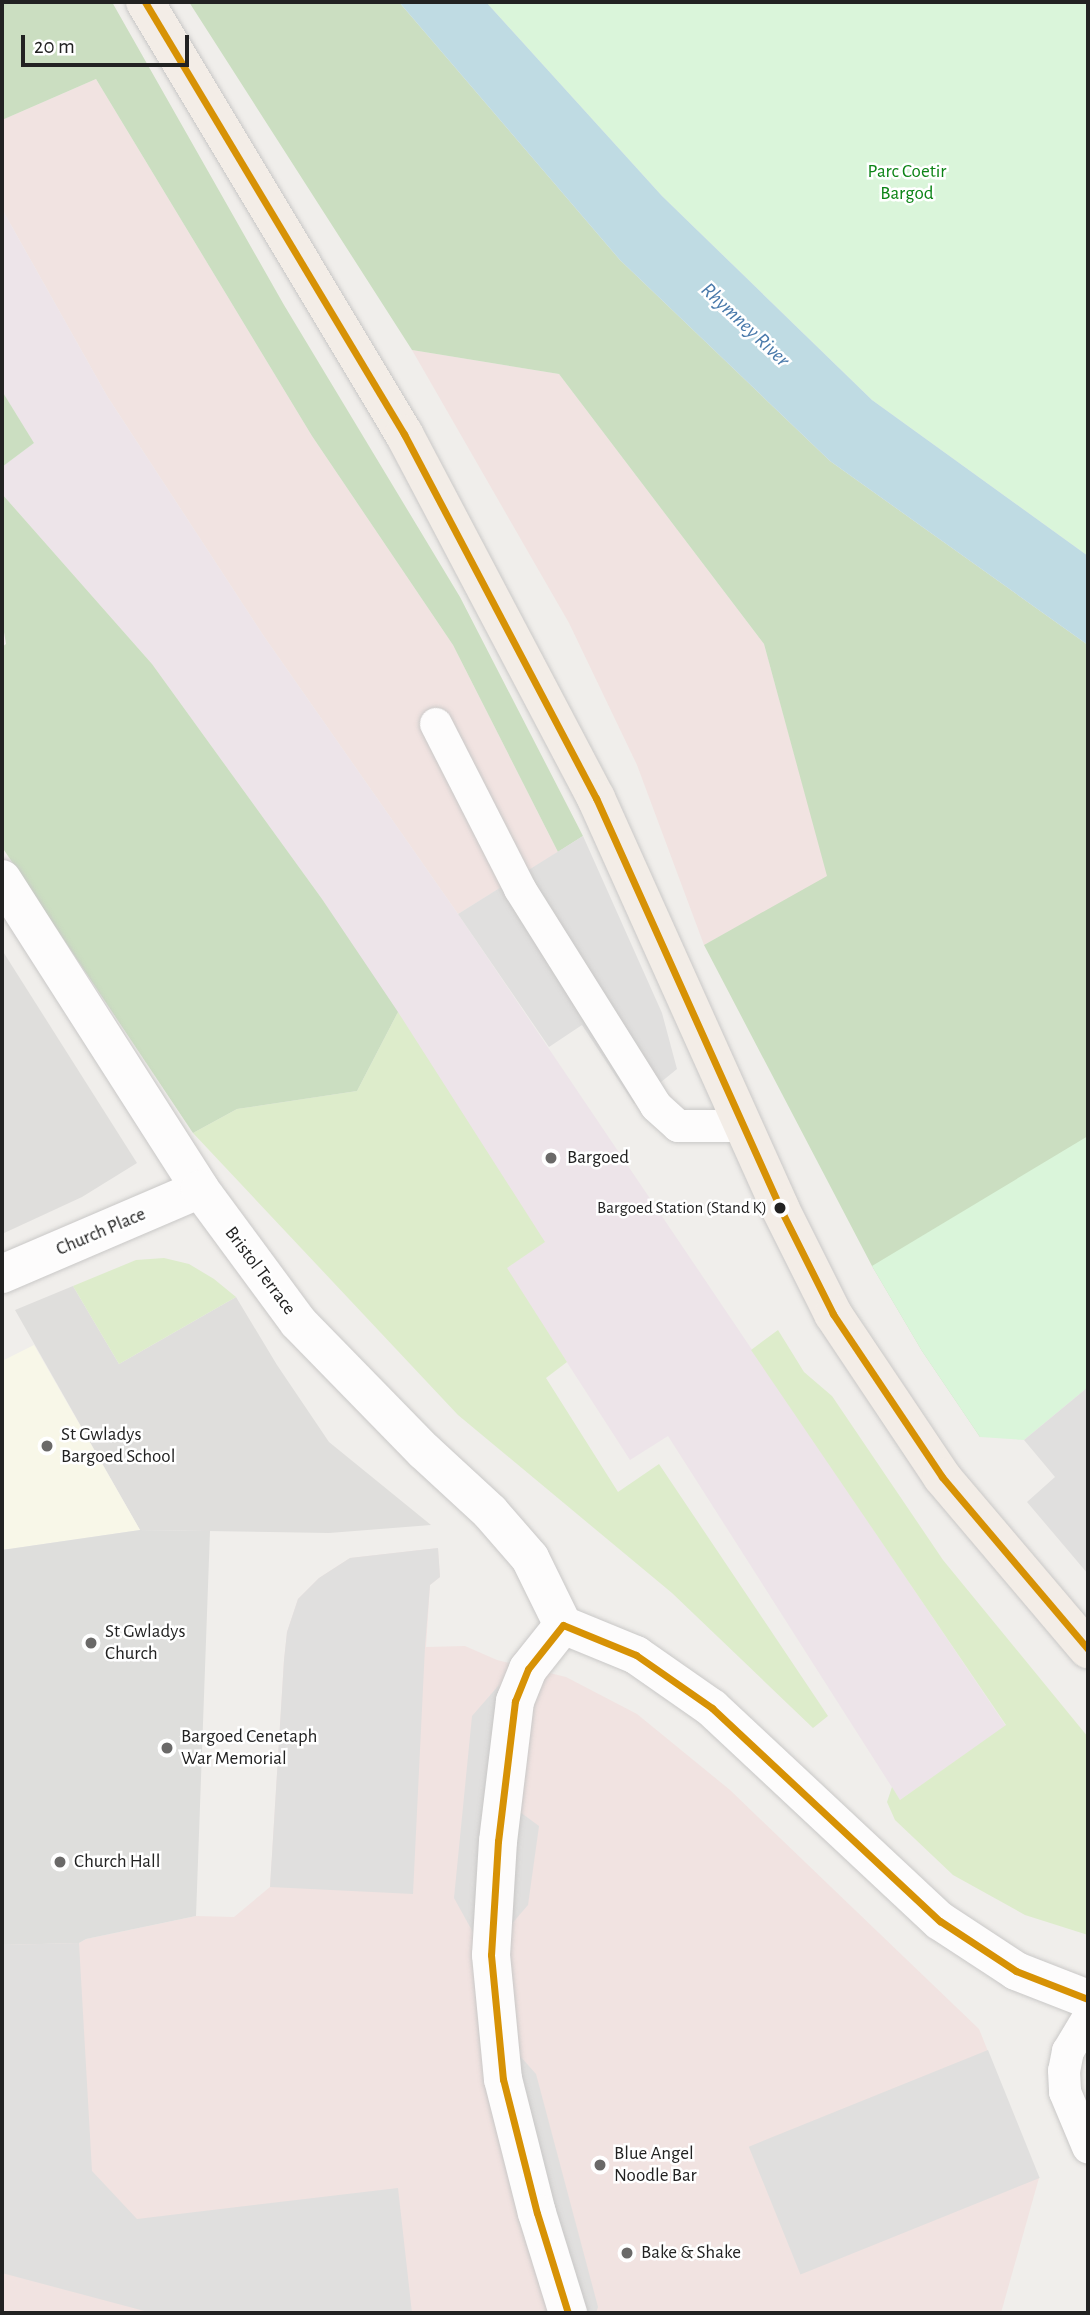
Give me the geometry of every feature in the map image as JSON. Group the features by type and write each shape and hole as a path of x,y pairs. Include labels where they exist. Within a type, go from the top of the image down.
{"main road":[{"path":"145,2 411,447 596,798 780,1208 833,1314 967,1509 1088,1649"}],"street":[{"name":"Bristol Terrace","path":"2,879 200,1189 298,1322 424,1451 490,1511 530,1558 563,1625"},
{"name":"Church Place","path":"2,1275 200,1189"},
{"path":"568,2313 537,2213 503,2079 491,1955 498,1841 515,1700 528,1669 563,1625 636,1655 712,1708 940,1921 1016,1971 1088,1999"}],"lane":[{"path":"436,724 520,889 656,1106 678,1126 744,1126"},
{"path":"1088,2018 1068,2052 1064,2071 1065,2091 1088,2147"}],"shaded area":[{"path":"96,79 312,436 453,645 558,852 458,914 263,635 107,396 2,209 2,120"},
{"path":"2,209 107,396 263,635 458,914 1006,1726 900,1800 668,1436 630,1460 506,1268 544,1242 322,899 152,664 2,494 2,467 34,443 2,391"},
{"path":"412,350 559,374 764,644 828,877 704,945 637,765 569,623"},
{"path":"583,836 662,1013 677,1069 634,1104 582,1025 549,1047 458,914"},
{"path":"2,950 137,1163 82,1197 2,1234"},
{"path":"73,1286 119,1364 236,1297 277,1365 329,1442 431,1525 329,1533 140,1530 15,1310"},
{"name":"St Gwladys Bargoed School","path":"34,1345 140,1530 2,1550 2,1361"},
{"path":"1088,1387 1088,1574 1027,1502 1055,1477 1024,1440"},
{"path":"140,1530 210,1531 196,1916 86,1939 79,1943 2,1945 2,1550"},
{"path":"438,1548 440,1577 430,1585 426,1647 465,1646 497,1660 566,1677 637,1714 730,1790 979,2029 1039,2178 1001,2313 2,2313 2,1945 79,1943 86,1939 196,1916 234,1917 270,1887 284,1660 287,1632 298,1599 319,1578 350,1558"},
{"path":"438,1548 440,1577 430,1585 425,1647 413,1894 270,1887 284,1660 287,1632 298,1599 319,1578 350,1558"},
{"path":"499,1685 475,1936 454,1898 472,1716"},
{"path":"520,1812 539,1826 528,1905 503,1934"},
{"path":"79,1943 92,2171 137,2219 398,2188 412,2313 152,2313 2,2273 2,1945"},
{"path":"512,2047 536,2074 598,2307 596,2313 581,2313"},
{"path":"988,2050 1040,2178 800,2275 749,2147"}],"green space":[{"path":"2,2 112,2 284,305 460,597 583,836 558,852 453,645 312,436 96,79 2,120"},
{"path":"189,2 399,2 620,260 830,461 1088,645 1088,1344 980,1437 922,1351 872,1266 704,945 827,876 764,644 559,374 412,350"},
{"name":"Parc Coetir Bargod","path":"486,2 1088,2 1088,556 872,400 662,196"},
{"path":"2,391 34,443 2,467"},
{"path":"2,494 152,664 322,899 398,1012 357,1091 237,1109 193,1133 4,850 2,647 6,644 2,620"},
{"path":"398,1012 545,1242 507,1268 567,1362 546,1378 618,1492 659,1464 828,1716 813,1728 672,1593 458,1415 193,1133 237,1109 357,1091"},
{"path":"1088,1136 1088,1387 1024,1440 980,1437 922,1351 872,1266"},
{"path":"164,1258 189,1264 236,1297 119,1364 73,1286 136,1260"},
{"path":"778,1330 804,1372 832,1396 943,1560 1088,1737 1088,1935 1025,1915 953,1875 895,1820 887,1802 892,1787 900,1800 1006,1725 751,1350"}],"water":[{"name":"Rhymney River","path":"399,2 486,2 662,196 872,400 1088,556 1088,645 830,461 620,260"}],"transit line":[{"path":"145,2 404,434 596,798 780,1208 833,1314 942,1477 1088,1649"},
{"path":"563,1625 528,1669 515,1701 498,1841 491,1955 503,2079 537,2213 568,2313"},
{"path":"563,1625 636,1655 712,1708 940,1921 1016,1971 1088,1999"}],"place":[{"name":"Bargoed","path":"551,1158"},
{"name":"Bargoed Station (Stand K)","path":"780,1208"},
{"name":"St Gwladys Bargoed School","path":"47,1446"},
{"name":"St Gwladys Church","path":"91,1643"},
{"name":"Bargoed Cenetaph War Memorial","path":"167,1748"},
{"name":"Church Hall","path":"60,1862"},
{"name":"Blue Angel Noodle Bar","path":"600,2165"},
{"name":"Bake & Shake","path":"627,2253"}]}
